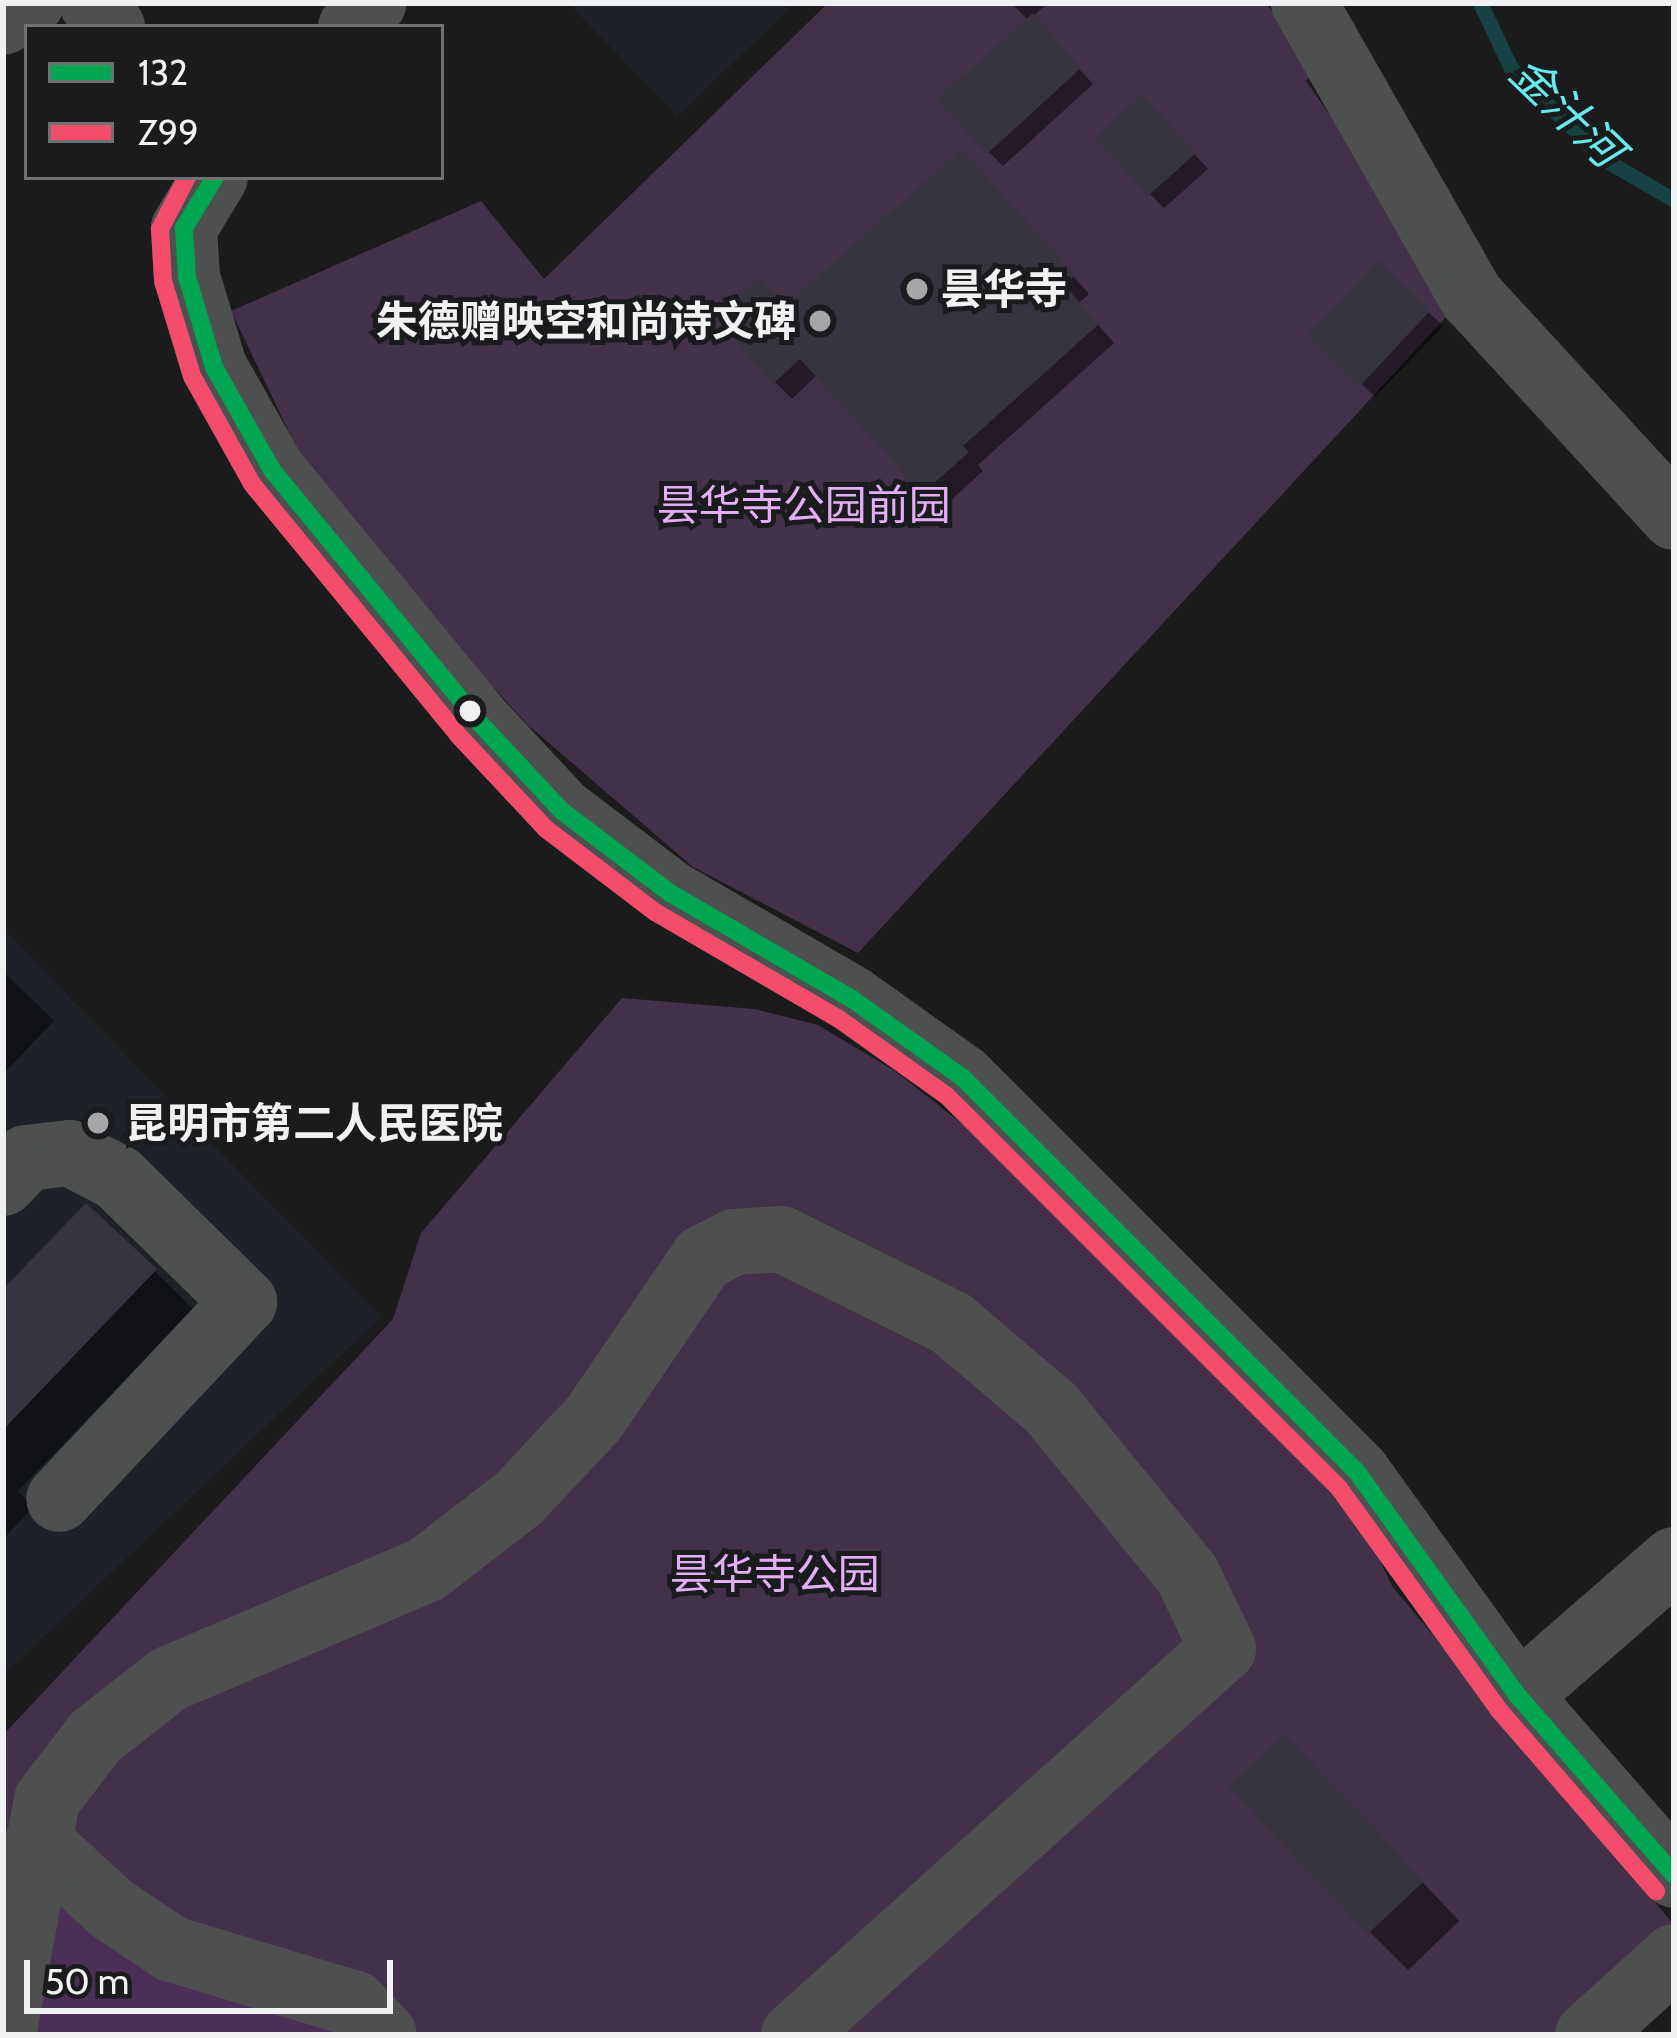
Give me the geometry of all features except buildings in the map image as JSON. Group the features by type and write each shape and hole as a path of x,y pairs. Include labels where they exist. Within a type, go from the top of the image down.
{"street":[{"path":"3,22 31,3"},
{"path":"1304,3 1403,184 1472,296 1674,517"},
{"path":"212,180 184,228 187,277 214,368 272,470 477,720 562,811 670,893 853,999 963,1078 1358,1472 1518,1696 1674,1875"},
{"path":"3,1183 26,1158 70,1154 118,1178 244,1302 59,1499"},
{"path":"3,2035 47,1800 94,1737 169,1678 426,1570 519,1498 594,1418 703,1258 734,1242 781,1238 951,1323 1051,1408 1187,1574 1223,1649 794,2035"},
{"path":"1518,1696 1674,1561"},
{"path":"38,1841 112,1909 172,1949 355,2004 384,2035"},
{"path":"1588,2035 1674,1958"}],"shaded area":[{"path":"568,3 796,3 677,116"},
{"name":"昆明市第二人民医院","path":"3,929 381,1317 3,1675"},
{"path":"86,1874 349,2035 3,2035 3,1933"}],"green space":[{"name":"昙华寺公园前园","path":"828,3 1265,3 1322,64 1306,81 1460,302 858,953 693,867 528,725 324,505 231,311 481,201 544,279"},
{"name":"昙华寺公园","path":"622,998 754,1009 818,1025 895,1071 1027,1175 1353,1503 1392,1586 1674,1925 1674,1943 1574,2035 3,2035 3,1735 393,1319 421,1233"}],"waterway":[{"name":"金汁河","path":"1480,3 1511,68 1605,160 1674,200"}],"transit line":[{"name":"Z99","path":"185,180 160,229 163,281 192,376 252,484 458,735 546,829 655,912 839,1019 947,1096 1339,1488 1499,1710 1656,1891"},
{"name":"132","path":"213,180 184,228 187,277 214,367 272,470 477,720 562,811 670,893 852,999 963,1078 1357,1472 1518,1696 1674,1875"}],"place":[{"name":"昙华寺","path":"917,289"},
{"name":"朱德赠映空和尚诗文碑","path":"820,321"},
{"name":"昆明市第二人民医院","path":"98,1123"}]}
